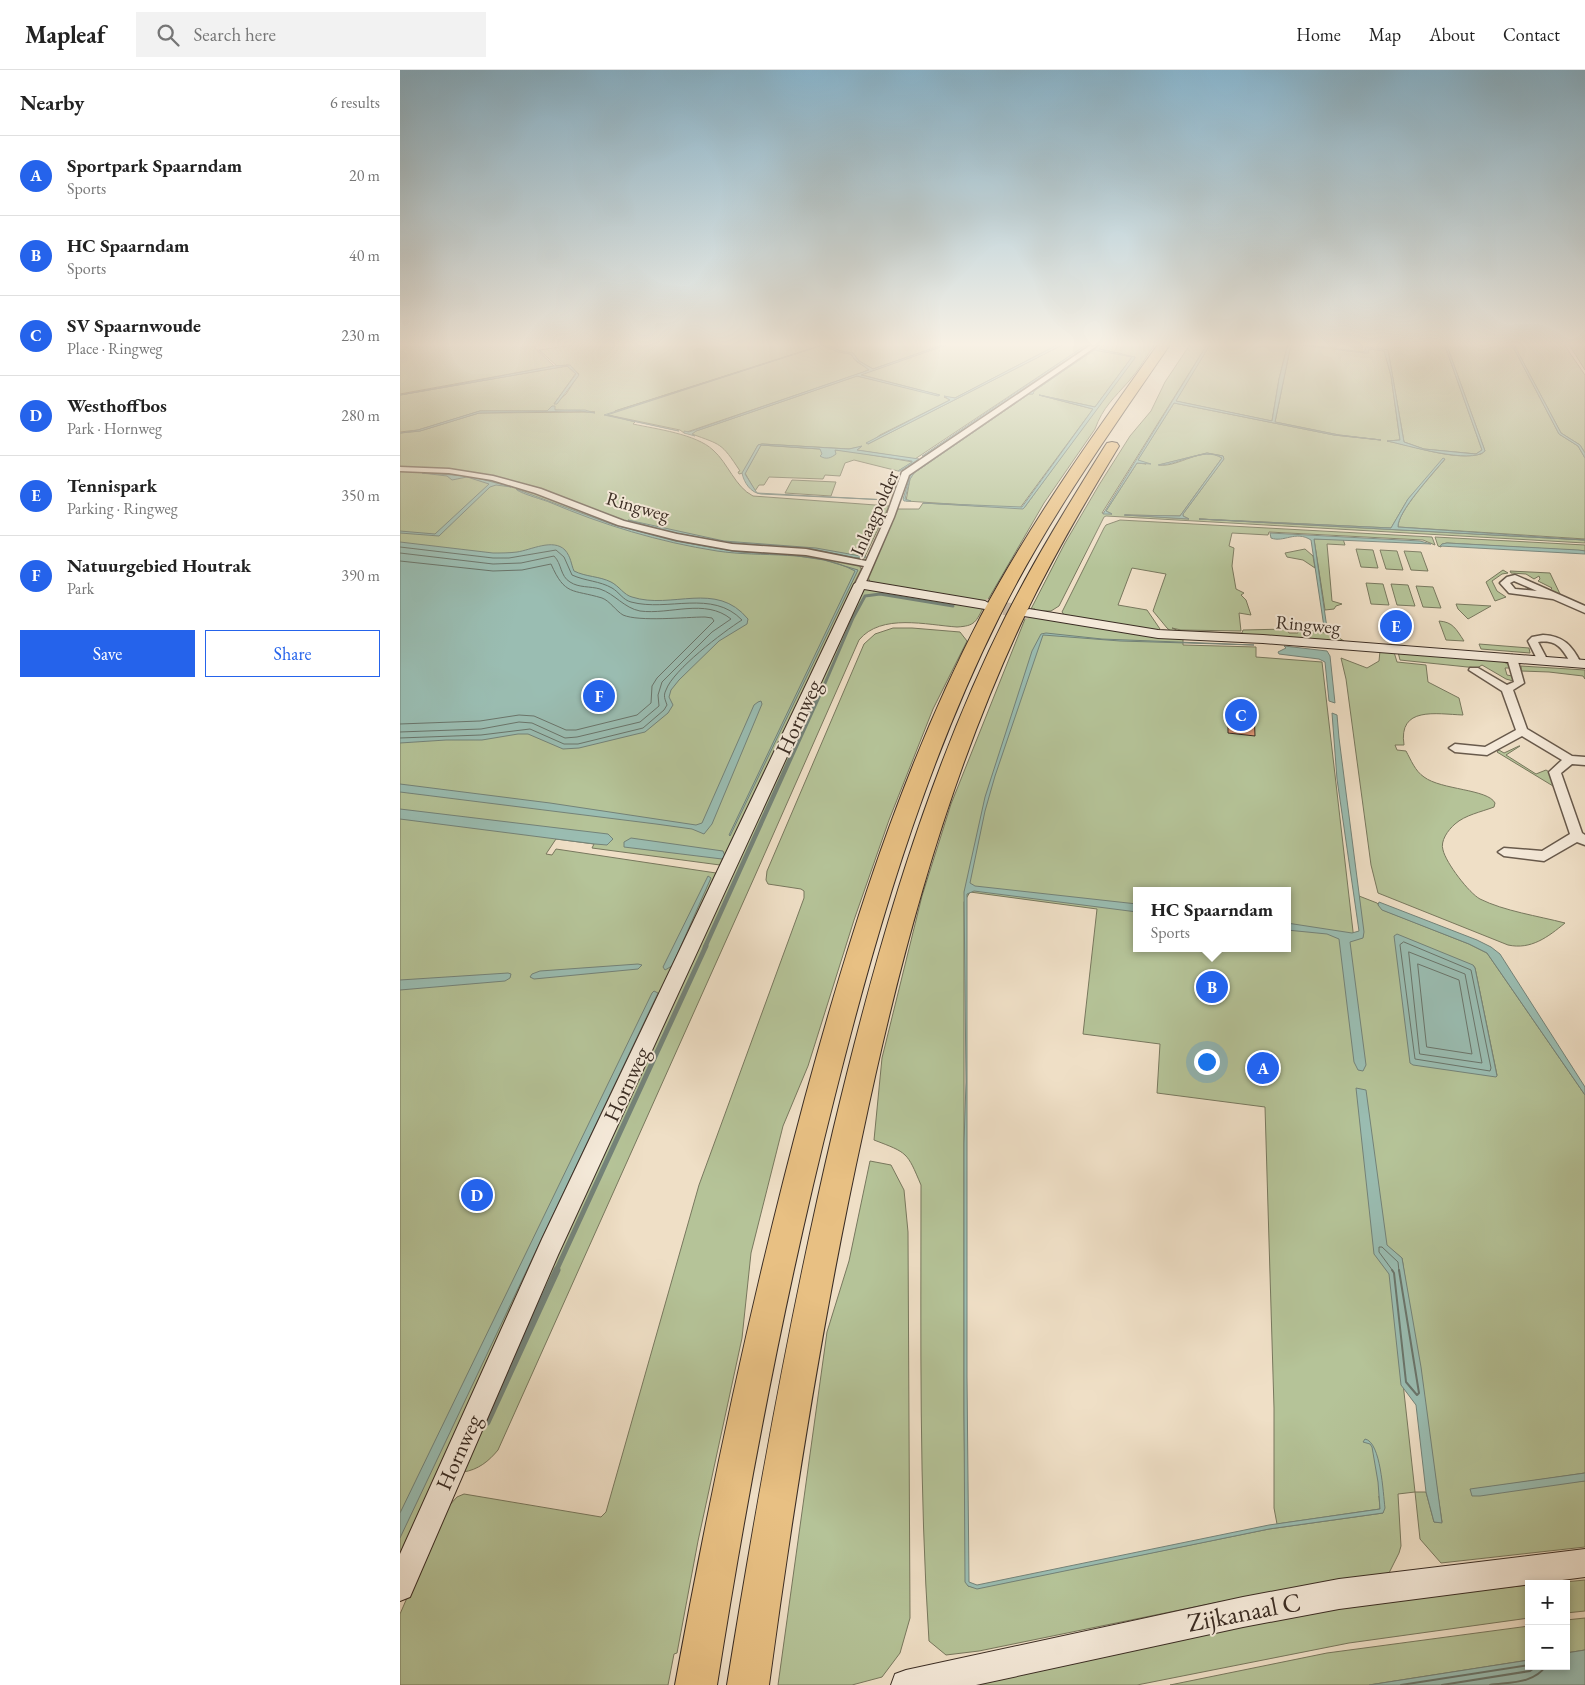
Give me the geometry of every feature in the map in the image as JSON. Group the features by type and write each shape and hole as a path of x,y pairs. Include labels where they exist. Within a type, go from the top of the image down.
{"highway":[{"path":"698,1675 733,1481 773,1287 800,1170 838,1026 895,841 948,705 991,616 1044,522 1113,418"},
{"path":"750,1670 784,1452 814,1291 872,1028 921,852 968,722 1006,633 1066,520 1131,418"}],"street":[{"name":"Inlaagpolder","path":"860,584 890,517 902,481 908,471 986,418"},
{"name":"Ringweg","path":"400,469 449,471 493,478 538,491 621,523 676,537 732,547 806,552 869,564"},
{"path":"860,584 984,605"},
{"name":"Hornweg","path":"400,1587 550,1247 860,584"},
{"path":"1554,596 1585,610"},
{"name":"Ringweg","path":"1029,613 1158,634 1263,639 1580,663"},
{"path":"1543,661 1533,641 1535,639 1560,640 1580,663"},
{"path":"1507,689 1519,683 1512,658"},
{"path":"1474,670 1507,689 1522,731 1570,760 1585,762"},
{"path":"1455,748 1487,751 1522,731"},
{"path":"1504,852 1544,856 1581,839 1555,772 1570,760"},
{"name":"Zijkanaal C","path":"906,1685 1224,1616 1339,1594 1585,1563"}],"green space":[{"path":"400,418 456,418 418,430 400,432"},
{"path":"461,418 621,418 635,422 633,424 686,436 706,444 723,461 741,487 753,496 889,506 860,567 862,570 720,865 592,848 594,844 556,839 546,854 552,855 556,849 716,873 400,1571 400,433 420,431"},
{"path":"624,418 727,418 684,433 680,430"},
{"path":"733,418 913,418 880,435 868,444 918,418 976,418 915,459 856,450 861,447 849,449 762,444 758,445 743,473 739,474 738,472 740,471 724,449 715,443 692,434"},
{"path":"994,418 1086,418 1020,508 1024,508 1090,418 1100,418 1095,429 1044,503 986,603 870,582 868,577 897,509 919,509 923,503 981,506 906,501 910,479 914,473"},
{"path":"1145,418 1161,418 1102,513 1112,514 1106,511 1137,463 1146,464 1138,461 1139,458 1164,418 1251,418 1334,435 1381,440 1339,435 1275,422 1276,418 1397,418 1400,440 1387,441 1434,452 1470,456 1481,454 1485,451 1473,418 1551,418 1559,434 1578,446 1585,458 1585,539 1398,527 1403,512 1445,459 1408,499 1391,528 1199,519 1585,540 1585,543 1106,516 1059,606 1051,611 1032,611 1035,609 1031,609 1065,543 1130,436","holes":["1207,453 1223,456 1223,460 1183,516 1189,519 1125,515 1180,516 1222,458 1215,455 1199,455","1199,455 1174,463 1159,465"]},
{"path":"1259,418 1272,418 1272,421"},
{"path":"1400,418 1471,418 1482,450 1476,454 1424,449 1404,442"},
{"path":"1553,418 1585,418 1585,453 1580,445 1561,433"},
{"path":"761,445 849,451 913,462 898,471 854,460 845,463 840,476 825,475 823,479 769,477 764,485 759,485 755,491 745,473"},
{"path":"792,480 836,482 831,496 785,493"},
{"path":"1120,520 1432,537 1435,545 1423,540 1269,532 1268,535 1232,533 1229,546 1234,548 1232,566 1236,589 1244,593 1241,595 1246,600 1251,615 1239,613 1241,631 1181,630 1172,628 1179,631 1242,633 1243,630 1287,629 1289,633 1298,633 1297,629 1303,629 1334,636 1344,641 1341,643 1173,633 1153,611 1166,574 1132,568 1118,605 1147,610 1160,629 1155,631 1065,616 1062,612 1104,528 1106,525"},
{"path":"1435,537 1585,545 1585,551 1447,543 1442,544 1441,547 1438,546"},
{"path":"1314,539 1343,539 1345,545 1327,544 1332,601 1342,604 1334,609 1325,610"},
{"path":"1305,549 1313,556 1315,568 1303,560 1287,557 1285,553"},
{"path":"1356,549 1373,550 1378,568 1361,567"},
{"path":"1380,550 1397,551 1403,570 1386,569"},
{"path":"1404,551 1421,552 1428,571 1411,570"},
{"path":"1503,570 1508,573 1502,574 1492,581 1497,591 1506,597 1495,601 1486,582"},
{"path":"1510,571 1550,573 1561,596 1549,591 1552,588 1538,581 1540,579 1539,576 1534,579 1526,574 1511,573"},
{"path":"1366,583 1383,584 1389,605 1371,604"},
{"path":"1391,584 1408,585 1415,606 1397,605"},
{"path":"1416,586 1433,587 1441,608 1423,607"},
{"path":"865,589 984,606 977,619 968,626 892,623 879,626 859,640 498,1450 483,1464 463,1472 485,1411"},
{"path":"1456,604 1491,606 1468,619 1458,609"},
{"path":"1027,614 1183,639 1183,645 1256,647 1256,657 1322,662 1354,940 1363,937 1359,896 1377,903 1383,910 1487,953 1585,1095 1585,1473 1470,1490 1585,1481 1585,1547 1441,1563 1420,1539 1415,1492 1398,1494 1401,1546 1389,1573 1219,1602 979,1651 946,1655 929,1641 922,1470 921,1185 913,1166 905,1155 894,1148 874,1140 882,1058 922,896 951,804","holes":["970,892 1097,909 1083,1034 1160,1044 1157,1093 1265,1107 1274,1408 1274,1508 1277,1524 1380,1509 1379,1496 1383,1513 1269,1529 978,1588 968,1586 966,1570 964,1411 964,902","1473,965 1497,1075 1496,1077","1388,1247 1402,1258 1442,1522 1434,1522 1426,1492 1415,1492"]},
{"path":"1439,621 1451,625 1464,641 1446,640"},
{"path":"893,628 960,632 967,641 933,709 889,820 854,920 808,1066 783,1126 751,1253 742,1338 698,1541 677,1653 674,1654 668,1685 400,1685 400,1614 445,1510 457,1497 464,1494 601,1517 606,1512 699,1185 804,898 804,891 801,889 768,884 766,880 767,871 864,644 875,634"},
{"path":"1479,644 1529,648 1530,653 1481,649"},
{"path":"1380,651 1394,652 1397,662 1426,665 1428,682 1459,698 1463,715 1431,714 1413,718 1407,724 1404,732 1404,745 1395,745 1397,750 1406,751 1418,772 1424,777 1441,785 1483,795 1491,798 1495,803 1494,807 1463,818 1455,824 1445,836 1442,847 1453,870 1475,896 1510,910 1565,923 1539,941 1524,946 1508,945 1378,893 1371,865 1346,679 1341,658 1367,668 1379,661"},
{"path":"1398,652 1501,661 1508,664 1510,668 1505,668 1507,675 1512,676 1513,681 1482,665 1477,668 1400,660"},
{"path":"1521,666 1585,670 1585,679 1583,676 1521,671"},
{"path":"1519,746 1506,755 1536,774 1546,770 1551,773 1553,786 1497,752 1499,750 1504,753"},
{"path":"870,1161 891,1165 904,1190 908,1232 910,1618 900,1653 882,1677 852,1685 778,1685 827,1332 849,1261"},
{"path":"1585,1580 1585,1611 1570,1613 1570,1582"},
{"path":"1525,1585 1525,1619 1349,1643 1137,1685 972,1685 1130,1646 1370,1602"},
{"path":"1585,1618 1585,1650 1570,1652 1570,1620"},
{"path":"1525,1627 1525,1661 1369,1685 1170,1685 1327,1653"}],"water":[{"path":"461,418 420,431 400,433"},
{"path":"733,418 696,431 692,434 695,436 684,433 684,431 689,432"},
{"path":"914,418 918,418 868,444 866,443"},
{"path":"978,418 980,418 924,456 922,456"},
{"path":"994,418 914,473 910,479 905,499 911,501 904,501 911,473"},
{"path":"1086,418 1090,418 1023,509 923,503 1022,507"},
{"path":"1162,418 1164,418 1138,460 1151,464 1137,463 1106,511 1112,514 1103,514"},
{"path":"1251,418 1272,421 1272,418 1276,418 1275,422 1339,435 1381,440 1334,435"},
{"path":"1397,418 1400,418 1404,442 1424,449 1476,454 1482,450 1471,418 1473,418 1485,451 1478,455 1467,456 1438,453 1387,441 1400,440"},
{"path":"1551,418 1553,418 1561,433 1580,445 1585,453 1585,458 1578,446 1559,434"},
{"path":"762,444 849,449 862,446 857,450 919,459 898,471 912,461 835,450 836,454 826,458 820,456 822,454 820,449 761,445 745,474 757,493 748,487 742,473 758,445"},
{"path":"1207,453 1223,456 1224,459 1183,514 1183,516 1189,519 1124,515 1180,516 1222,458 1207,454 1174,463 1158,465"},
{"path":"1443,458 1445,459 1403,512 1398,527 1585,540 1199,519 1391,528 1408,499"},
{"path":"422,473 470,476 511,487 496,485 490,487 439,536 400,533 400,531 435,534 489,484 467,477 452,480 447,476"},
{"path":"516,489 611,524 675,541 739,552 801,556 734,553 674,543 590,518"},
{"path":"757,493 880,500 761,494"},
{"path":"628,520 724,541 816,548 866,557 856,558 813,549 723,542 666,531"},
{"path":"1270,533 1420,541 1431,544 1314,539 1327,628 1324,627 1311,540 1300,536 1276,539 1271,538"},
{"path":"400,542 493,553 517,552 554,545 565,550 574,571 611,582 629,596 647,600 708,598 722,601 735,607 748,619 747,624 719,641 679,680 671,690 669,697 673,705 668,713 645,732 579,748 563,749 528,734 482,740 400,743"},
{"path":"1447,543 1579,550 1585,551 1585,554 1440,546"},
{"path":"842,565 858,570 730,836 855,571"},
{"path":"1041,634 1102,639 1254,645 1120,641 1043,635 995,776 985,811 970,883 975,886 1133,904 1133,911 974,891 967,894 969,1582 977,1585 1269,1525 1380,1509 1372,1447 1370,1444 1363,1442 1365,1439 1370,1442 1375,1449 1378,1458 1385,1508 1383,1513 1269,1529 977,1589 968,1586 965,1582 964,1143 966,1082 964,892 985,797 1032,651"},
{"path":"1284,646 1327,651 1330,656 1335,703 1329,701 1325,662 1319,659 1279,654 1278,652 1286,648"},
{"path":"761,701 762,704 712,824 704,834 692,829 656,824 400,792 400,784 550,803 696,825 702,823 754,705"},
{"path":"1332,713 1337,715 1364,932 1363,938 1350,942 1366,1065 1363,1071 1358,1070 1354,1062 1339,939 1327,934 1291,930 1291,924 1352,933 1359,931 1337,779"},
{"path":"400,809 608,834 613,839 607,845 595,844 400,819"},
{"path":"631,838 723,851 725,856 722,859 624,847 624,842"},
{"path":"708,876 711,878 672,966 665,970 663,967"},
{"path":"1379,902 1477,940 1500,954 1585,1087 1585,1095 1487,953 1469,944 1382,910 1378,905"},
{"path":"1397,934 1473,965 1496,1077 1410,1063 1394,936"},
{"path":"642,965 638,969 534,979 530,977 532,974 540,971"},
{"path":"511,974 510,978 505,981 400,990 400,980"},
{"path":"654,991 658,993 400,1538 400,1513"},
{"path":"1356,1088 1366,1090 1387,1245 1402,1258 1421,1367 1442,1523 1434,1522 1426,1492 1416,1405 1401,1385 1389,1274 1374,1254"},
{"path":"1585,1473 1585,1481 1480,1496 1472,1496 1470,1489"},
{"path":"1585,1650 1585,1685 1369,1685 1525,1661 1525,1670 1570,1670 1570,1652"}],"building":[{"path":"1228,705 1254,708 1255,736 1228,733"}],"waterway":[{"path":"820,695 853,618 865,596 880,594 953,606"},
{"path":"705,947 820,693"},
{"path":"556,1271 706,946"},
{"path":"487,1422 557,1270"}],"tunnel":[{"path":"985,605 1029,613"}],"place":[{"name":"Tennispark","path":"1396,626"},
{"name":"Natuurgebied Houtrak","path":"599,696"},
{"name":"SV Spaarnwoude","path":"1241,715"},
{"name":"HC Spaarndam","path":"1212,987"},
{"name":"Sportpark Spaarndam","path":"1263,1068"},
{"name":"Westhoffbos","path":"477,1195"}]}
